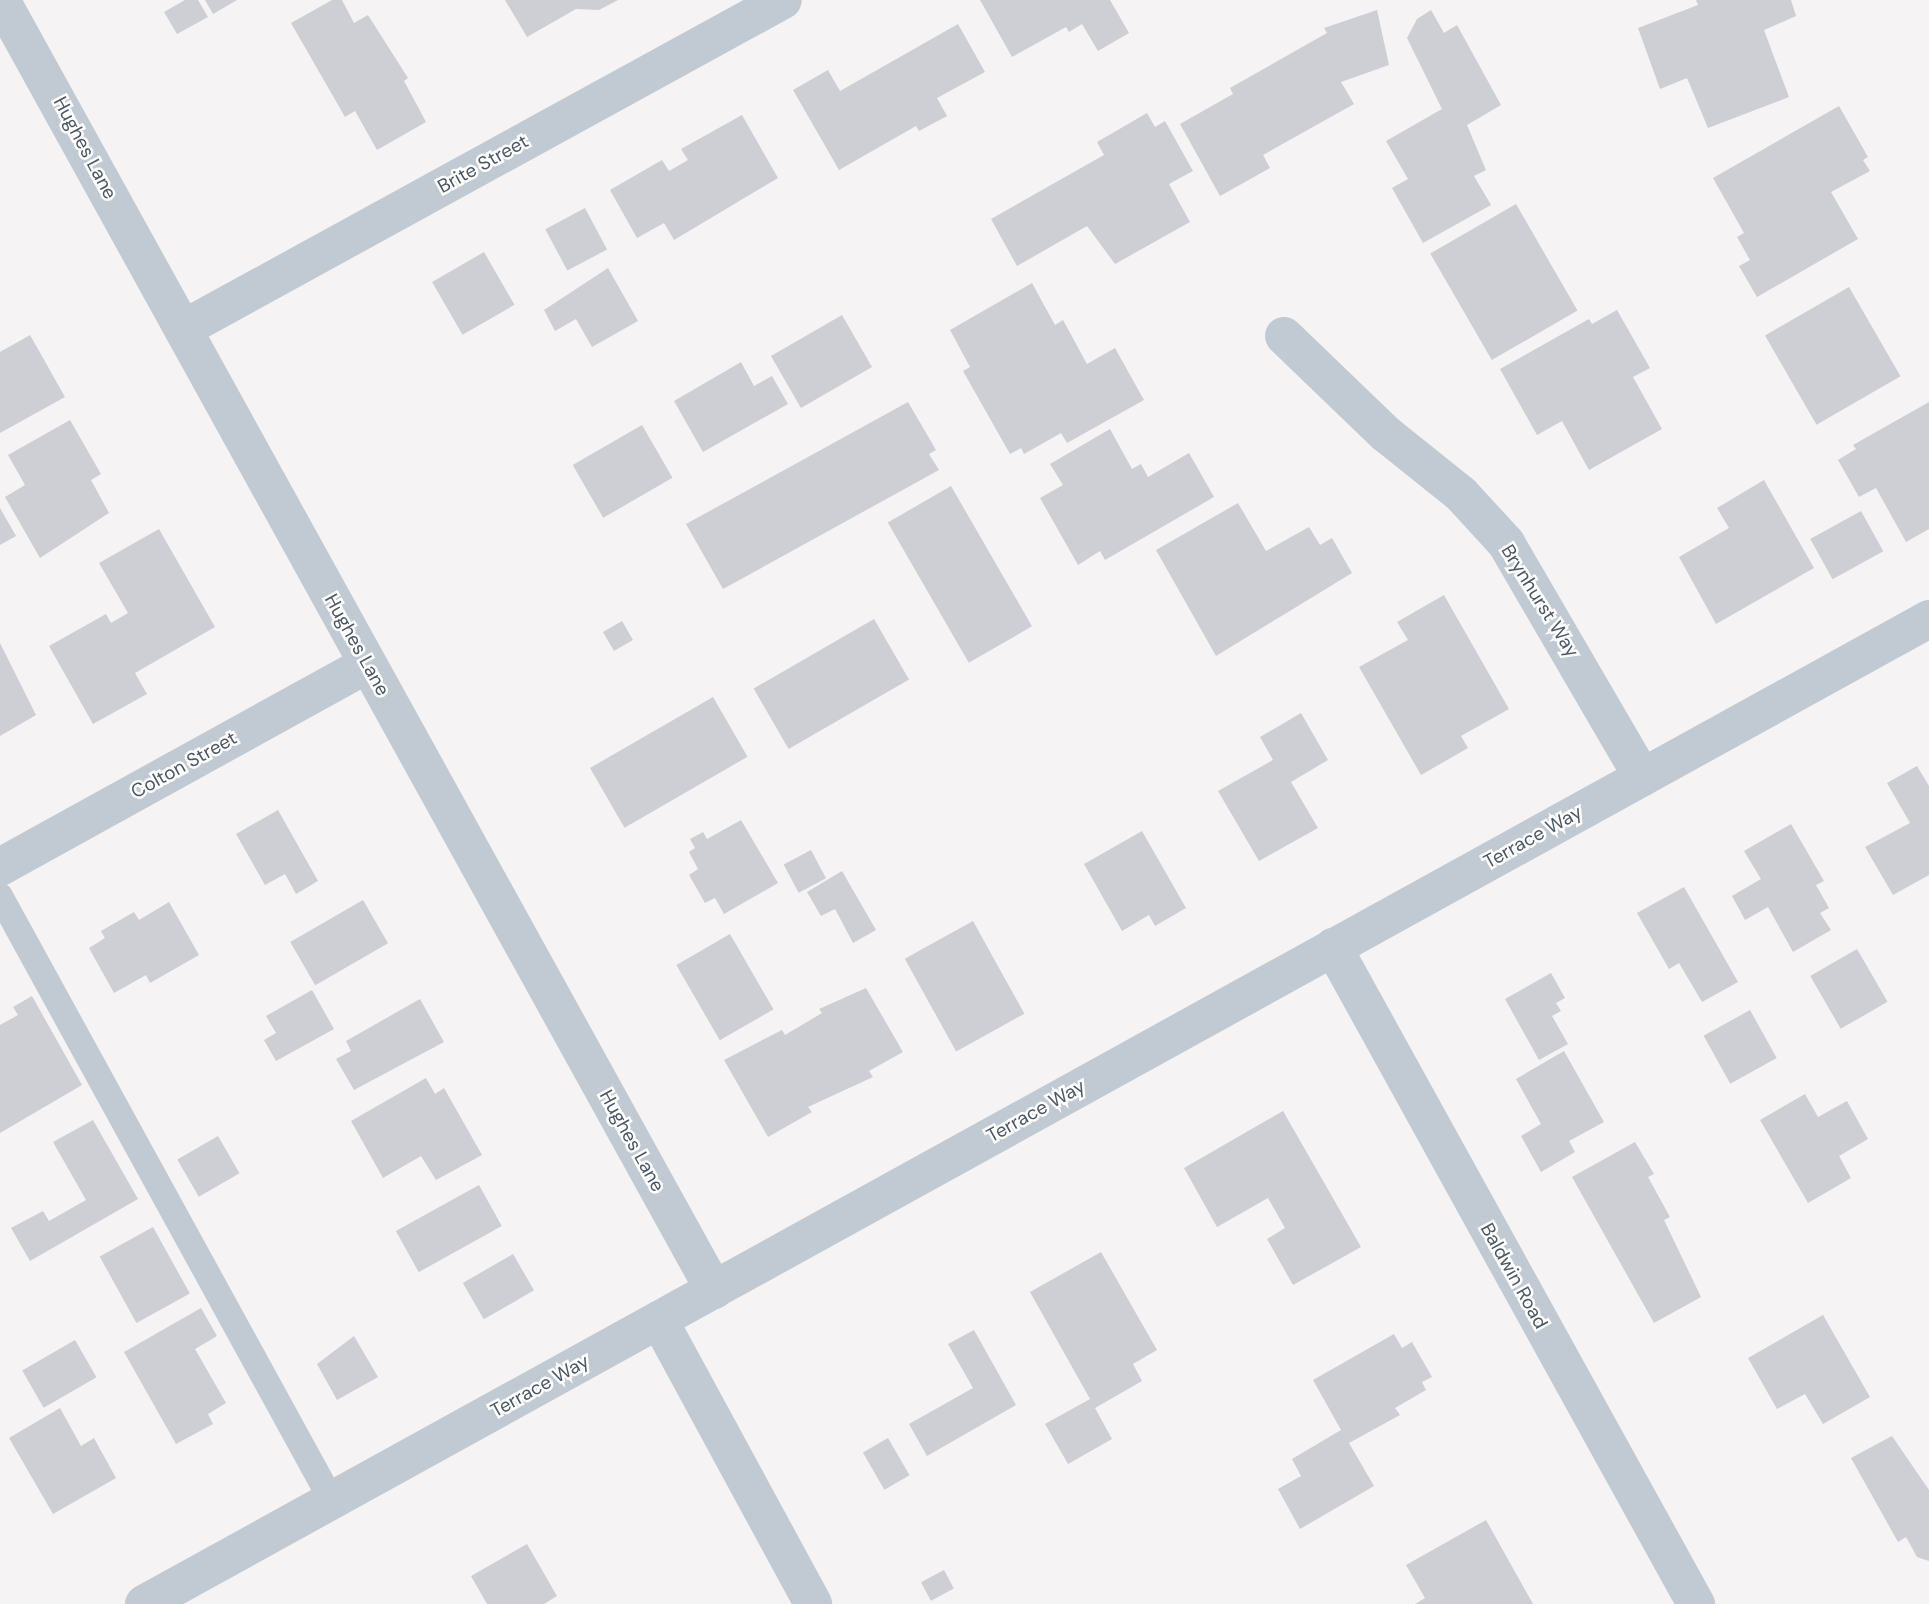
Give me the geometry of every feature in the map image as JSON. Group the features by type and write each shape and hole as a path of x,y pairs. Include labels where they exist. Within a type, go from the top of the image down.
{"street":[{"name":"Brite Street","path":"183,328 783,0"},
{"name":"Hughes Lane","path":"2,1 714,1290"},
{"name":"Brynhurst Way","path":"1284,336 1386,434 1461,494 1506,543 1642,777"},
{"name":"Terrace Way","path":"144,1604 1929,620"},
{"name":"Colton Street","path":"0,867 368,664"},
{"name":"Baldwin Road","path":"1333,947 1696,1604"},
{"path":"659,1320 813,1604"}],"lane":[{"path":"0,896 332,1501"}],"building":[{"path":"185,0 198,0 208,17 177,34 164,12"},
{"path":"205,0 237,0 213,14"},
{"path":"332,0 342,0 354,23 368,15 408,78 404,81 426,122 377,150 355,111 345,117 291,23"},
{"path":"505,0 618,0 599,10 576,9 527,37"},
{"path":"980,0 1110,0 1129,33 1098,51 1082,24 1069,32 1066,27 1012,57"},
{"path":"1696,0 1791,0 1796,16 1764,30 1789,97 1708,128 1687,78 1660,89 1638,28 1698,5"},
{"path":"1377,10 1389,65 1341,82 1354,104 1263,155 1270,168 1220,196 1180,124 1233,94 1230,88 1327,33 1324,28"},
{"path":"1431,10 1444,33 1457,25 1501,105 1467,125 1486,170 1474,176 1491,205 1423,243 1392,188 1408,179 1386,141 1442,109 1407,38 1417,19"},
{"path":"958,24 985,72 937,98 947,116 919,131 916,126 839,170 793,90 828,70 840,91"},
{"path":"1839,106 1868,157 1863,160 1870,171 1831,192 1858,239 1757,297 1739,266 1750,260 1737,237 1744,233 1713,178"},
{"path":"1147,113 1155,127 1165,121 1193,171 1169,184 1190,222 1115,264 1087,226 1017,266 991,219 1104,155 1097,142"},
{"path":"742,115 778,178 674,240 664,223 637,238 610,190 662,160 669,171 688,160 681,149"},
{"path":"1516,204 1578,311 1492,360 1430,254"},
{"path":"585,208 607,249 567,271 545,229"},
{"path":"484,252 514,305 463,335 432,282"},
{"path":"608,268 638,321 592,347 576,319 555,331 544,310"},
{"path":"1032,283 1055,325 1063,320 1087,364 1115,348 1144,400 1067,443 1061,433 1024,454 1021,448 1010,454 963,371 970,367 950,330"},
{"path":"1849,287 1900,376 1816,425 1765,336"},
{"path":"1617,310 1650,368 1633,377 1662,429 1589,470 1562,421 1537,435 1500,369 1589,319 1592,324"},
{"path":"842,315 872,367 801,408 771,356"},
{"path":"30,335 65,397 0,433 0,352"},
{"path":"741,362 754,386 772,376 788,404 703,452 674,401"},
{"path":"908,402 936,450 929,454 939,470 723,589 686,524"},
{"path":"1929,402 1929,529 1906,542 1876,488 1859,497 1838,460 1856,449 1853,445"},
{"path":"70,420 101,474 91,480 109,513 40,558 5,497 25,485 8,455"},
{"path":"642,425 672,478 603,518 573,465"},
{"path":"1110,429 1132,469 1141,464 1148,477 1189,453 1214,497 1105,560 1100,551 1078,565 1040,498 1063,485 1050,464"},
{"path":"1764,480 1814,568 1716,624 1679,557 1729,528 1717,508"},
{"path":"951,486 1032,626 969,663 888,522"},
{"path":"1238,503 1266,551 1309,527 1320,545 1332,538 1352,573 1216,656 1156,550"},
{"path":"0,508 16,536 0,545"},
{"path":"1861,511 1883,551 1833,579 1810,539"},
{"path":"159,529 215,627 135,673 147,694 93,724 49,646 106,614 111,623 128,613 99,563"},
{"path":"1444,595 1509,709 1461,736 1468,748 1421,775 1359,667 1408,640 1397,622"},
{"path":"874,619 909,680 789,749 754,688"},
{"path":"622,621 633,640 614,651 603,632"},
{"path":"0,643 36,715 0,736"},
{"path":"713,697 748,757 625,828 590,768"},
{"path":"1301,713 1328,760 1291,782 1318,828 1259,861 1218,791 1273,760 1260,737"},
{"path":"1917,766 1929,786 1929,875 1893,895 1865,847 1910,823 1887,783"},
{"path":"278,810 318,881 296,894 285,874 265,885 236,834"},
{"path":"741,820 778,883 724,914 715,898 705,903 689,875 698,869 689,852 695,848 690,839 703,832 707,839"},
{"path":"1791,824 1824,881 1816,885 1829,908 1820,913 1831,930 1793,952 1768,907 1745,920 1732,896 1761,879 1744,851"},
{"path":"1142,831 1186,908 1155,926 1149,915 1122,931 1084,864"},
{"path":"811,850 826,878 799,893 784,865"},
{"path":"842,871 876,930 853,943 835,909 821,916 807,892"},
{"path":"1684,887 1738,982 1702,1002 1679,963 1669,969 1637,913"},
{"path":"363,900 388,943 315,985 290,942"},
{"path":"169,902 199,955 150,983 146,975 114,993 89,948 105,938 101,931 134,912 139,920"},
{"path":"973,921 1024,1014 956,1052 905,959"},
{"path":"730,934 774,1009 720,1040 676,965"},
{"path":"1857,949 1888,1002 1841,1029 1810,976"},
{"path":"1551,973 1565,998 1556,1003 1561,1011 1552,1016 1568,1044 1539,1060 1505,999"},
{"path":"866,988 903,1052 869,1071 873,1077 808,1107 812,1112 768,1137 724,1060 782,1030 785,1035 822,1013 819,1009"},
{"path":"312,990 334,1029 276,1061 264,1040 276,1033 266,1016"},
{"path":"32,996 82,1085 0,1133 0,1025 18,1015 13,1007"},
{"path":"420,999 444,1042 354,1090 336,1059 351,1051 346,1041"},
{"path":"1750,1010 1777,1058 1730,1084 1704,1036"},
{"path":"1564,1051 1604,1122 1569,1141 1575,1152 1541,1172 1521,1136 1541,1124 1516,1079"},
{"path":"426,1078 435,1094 444,1088 482,1155 436,1180 421,1156 383,1178 351,1121"},
{"path":"1805,1094 1818,1117 1847,1101 1868,1139 1839,1156 1851,1178 1808,1203 1760,1120"},
{"path":"1283,1111 1361,1247 1293,1285 1267,1239 1285,1228 1268,1198 1217,1227 1184,1168"},
{"path":"93,1120 138,1199 30,1261 11,1228 43,1211 49,1221 86,1200 53,1142"},
{"path":"218,1136 239,1173 199,1197 177,1160"},
{"path":"1635,1142 1654,1174 1648,1177 1670,1217 1664,1220 1701,1297 1654,1323 1572,1177"},
{"path":"479,1185 502,1226 419,1272 396,1231"},
{"path":"153,1227 190,1293 136,1323 100,1257"},
{"path":"1101,1252 1157,1350 1133,1364 1142,1381 1095,1408 1112,1439 1068,1464 1045,1424 1090,1399 1030,1292"},
{"path":"513,1254 534,1290 484,1319 463,1283"},
{"path":"201,1308 217,1336 195,1349 226,1403 208,1414 213,1424 176,1444 124,1352"},
{"path":"1823,1315 1870,1397 1823,1424 1805,1394 1777,1409 1748,1358"},
{"path":"974,1330 1016,1405 927,1456 909,1424 973,1388 948,1344"},
{"path":"1394,1334 1402,1348 1412,1342 1432,1377 1422,1382 1426,1390 1395,1408 1400,1415 1349,1443 1374,1486 1300,1529 1278,1489 1301,1476 1292,1459 1341,1430 1313,1380"},
{"path":"354,1336 378,1377 337,1400 317,1364"},
{"path":"75,1340 96,1377 44,1408 22,1370"},
{"path":"60,1408 81,1446 94,1438 116,1478 53,1514 9,1438"},
{"path":"1892,1436 1929,1490 1929,1561 1917,1557 1906,1537 1898,1542 1851,1458"},
{"path":"888,1438 910,1475 884,1490 863,1452"},
{"path":"1486,1520 1533,1604 1415,1604 1425,1598 1406,1565"},
{"path":"527,1544 557,1596 544,1604 487,1604 471,1576"},
{"path":"944,1570 954,1589 931,1601 921,1582"}]}
